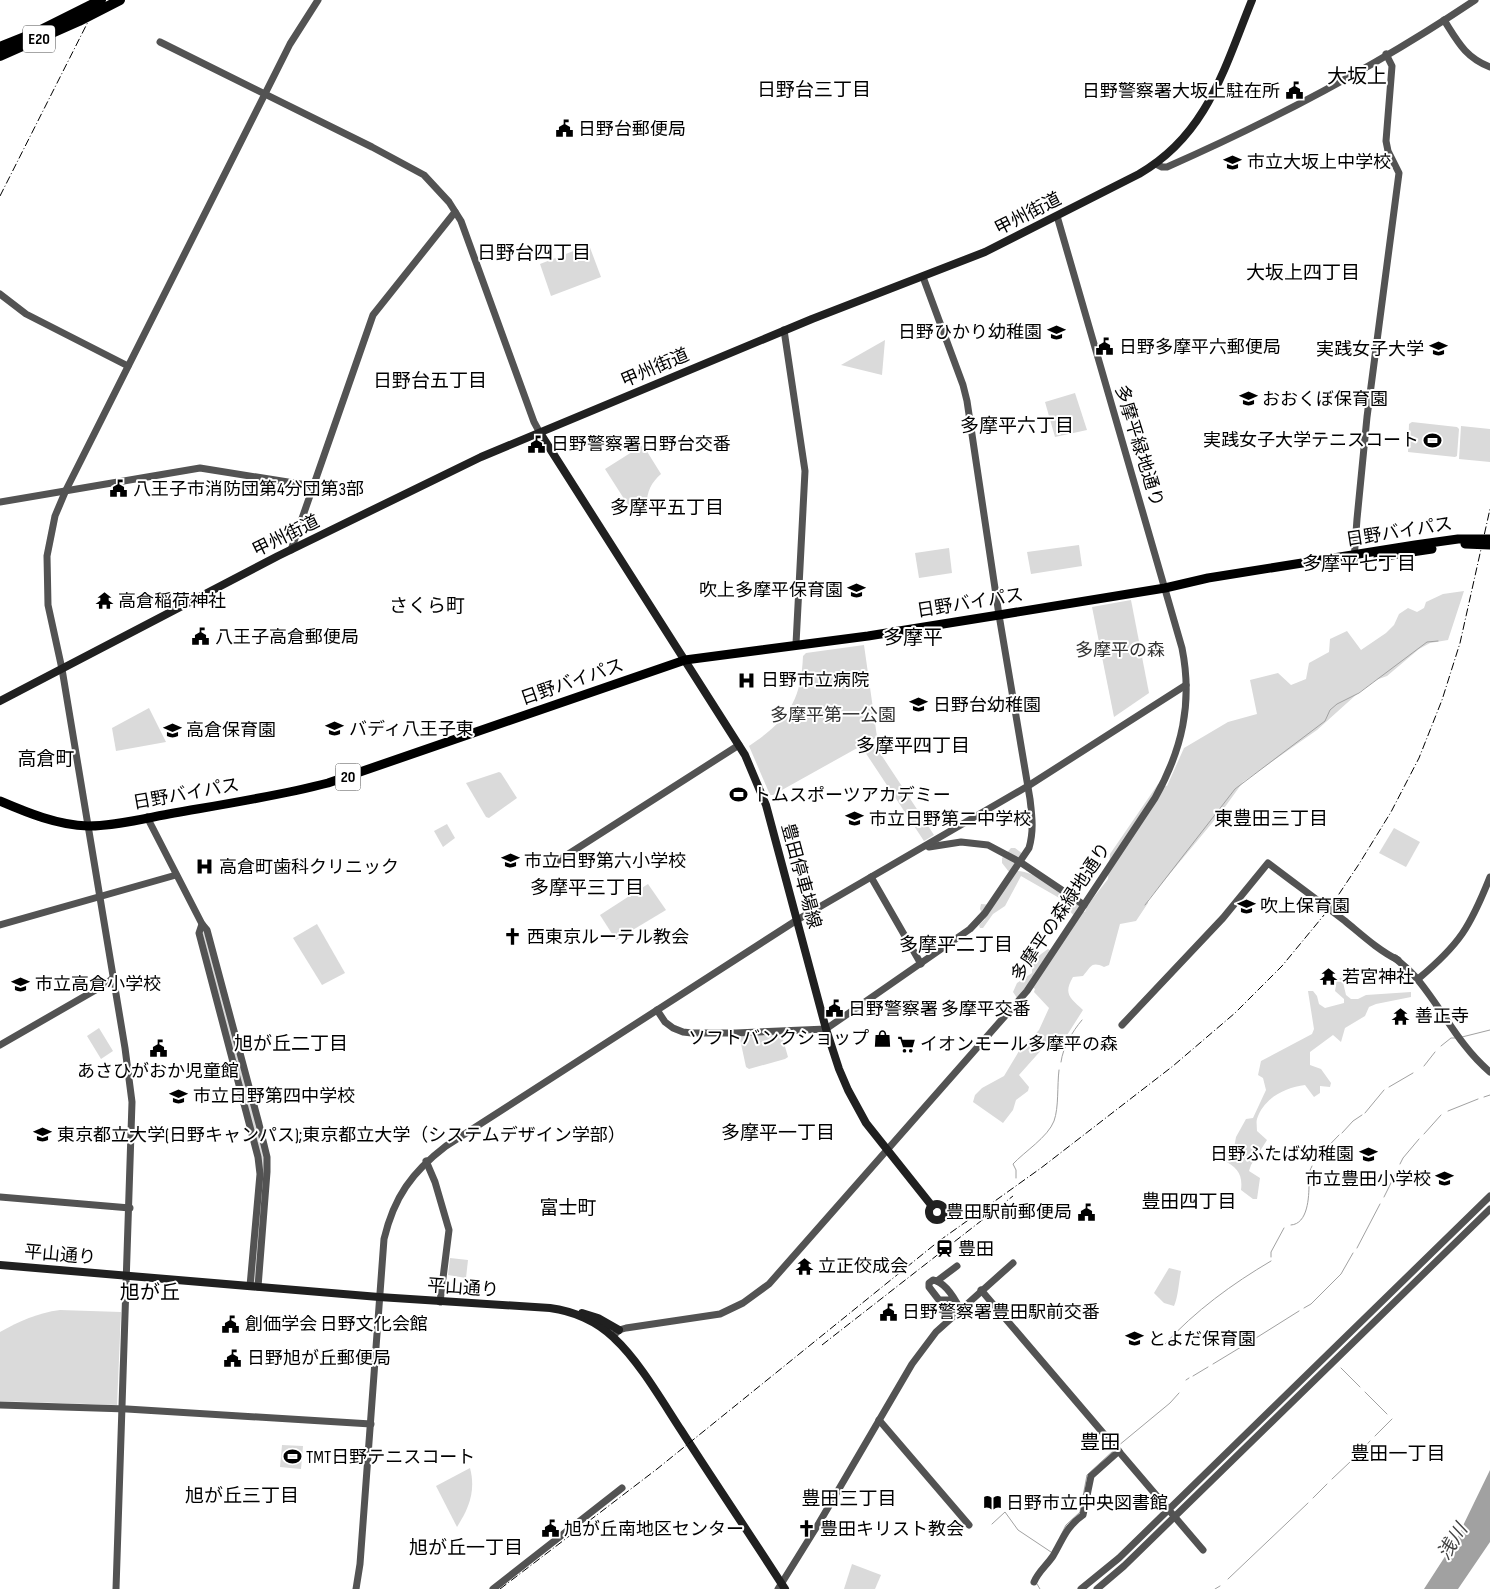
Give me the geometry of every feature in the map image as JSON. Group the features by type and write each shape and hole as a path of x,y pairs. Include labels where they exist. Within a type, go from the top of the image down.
{"highway":[{"path":"105,3 120,0"},
{"name":"E20","path":"0,47 105,3"},
{"name":"E20","path":"0,56 79,21 105,3"},
{"name":"日野バイパス","path":"0,800 26,812 58,822 88,826 147,818 328,783 685,660 868,636 1165,588 1208,578 1354,558 1446,541 1490,539"},
{"name":"日野バイパス","path":"1478,541 1490,545"}],"main road":[{"name":"甲州街道","path":"0,701 291,550 481,457 784,330 985,252 1139,174 1156,164 1185,137 1204,111 1220,78 1252,0"},
{"name":"豊田停車場線","path":"540,433 749,763 766,805 826,1029 839,1070 866,1123 932,1206"},
{"name":"平山通り","path":"0,1265 440,1302 550,1308 598,1318 616,1333"},
{"path":"616,1333 742,1523 781,1587"}],"street":[{"path":"116,1589 132,1102 62,669 48,605 47,556 51,529 66,490 290,44 318,0"},
{"path":"1156,164 1167,166 1252,128 1306,100 1476,0"},
{"path":"1444,20 1465,52 1490,67"},
{"path":"160,42 372,147 424,175 449,202 465,232 534,422 540,433"},
{"path":"1354,558 1367,416 1399,174 1388,152 1386,141 1392,66 1386,54"},
{"path":"291,550 373,315 455,212"},
{"name":"多摩平緑地通り","path":"1057,216 1182,648 1186,685"},
{"path":"657,1010 673,1028 683,1032 736,1033 826,1029 970,929 985,913 1029,848 1033,836 1032,814 999,615 967,402 958,369 923,277"},
{"path":"0,294 26,314 128,366"},
{"path":"784,330 805,467 796,644"},
{"path":"0,502 200,468 313,486"},
{"path":"356,1589 360,1564 384,1239 390,1217 401,1193 426,1161 452,1142 797,920 1028,786 1186,685"},
{"name":"多摩平の森緑地通り","path":"616,1333 720,1314 751,1299 769,1284 1027,991 1166,777 1180,740 1185,719 1186,685"},
{"path":"559,860 739,745"},
{"path":"147,818 202,924 199,933 258,1157 260,1174 254,1286"},
{"path":"944,835 946,843"},
{"path":"921,849 946,843 975,842 988,845 1020,862 1084,905"},
{"path":"1122,1025 1224,918 1268,863 1378,948 1398,960 1418,979 1458,1039 1472,1056 1490,1072"},
{"path":"0,925 176,875"},
{"path":"871,877 921,964"},
{"path":"1418,979 1446,955 1464,934 1478,909 1490,877"},
{"path":"0,1045 106,984 113,978"},
{"path":"426,1161 435,1182 449,1230 440,1302"},
{"path":"1081,1589 1119,1558 1169,1510 1490,1196"},
{"path":"0,1197 130,1208"},
{"path":"1097,1589 1175,1517 1490,1209"},
{"path":"781,1587 912,1364 928,1341 960,1309 1013,1263"},
{"path":"937,1281 956,1266"},
{"path":"932,1280 937,1281 956,1300 960,1309 949,1300 939,1300 930,1290 930,1282 932,1280"},
{"path":"981,1290 1204,1550"},
{"path":"0,1405 123,1409 370,1424"},
{"path":"879,1420 969,1525"},
{"path":"1034,1582 1052,1557 1067,1529 1083,1515 1090,1476 1118,1450"},
{"path":"493,1589 622,1488"}],"green space":[{"path":"589,245 601,277 551,296 540,264"},
{"path":"885,340 882,375 841,365"},
{"path":"1075,393 1087,430 1055,437 1045,402"},
{"name":"実践女子大学テニスコート","path":"1412,422 1457,427 1459,429 1457,456 1408,452 1409,424"},
{"path":"1461,426 1490,429 1490,462 1459,459"},
{"path":"643,445 661,474 654,481 650,489 647,498 647,509 635,516 605,469"},
{"path":"1079,545 1082,566 1031,574 1027,552"},
{"path":"949,548 952,573 919,578 915,553"},
{"path":"1464,591 1448,640 1430,643 1419,649 1387,676 1376,680 1357,694 1317,730 1243,782 1222,811 1148,900 1136,921 1120,924 1109,965 1104,967 1094,965 1083,976 1073,977 1068,992 1083,1010 1062,1043 1052,1038 1019,1075 1029,1087 1028,1091 1016,1100 1013,1110 1003,1123 973,1102 975,1095 982,1088 1004,1076 1019,1051 1039,1030 1049,1008 1034,992 1035,989 1032,987 1025,990 1017,998 1013,992 1017,983 1032,973 1034,961 1038,957 1048,949 1054,952 1077,918 1068,910 1061,899 1021,876 1005,906 993,914 983,928 980,928 979,925 985,919 980,909 981,904 993,905 1013,877 1002,863 1002,858 1011,848 1015,848 1023,854 1017,871 1041,879 1079,905 1079,910 1085,912 1087,906 1108,879 1110,854 1158,784 1167,786 1184,748 1228,722 1257,714 1250,680 1278,673 1291,685 1306,679 1309,663 1329,652 1330,639 1347,631 1361,650 1386,633 1394,625 1399,614 1408,608 1417,612 1424,608 1426,602 1443,594"},
{"name":"多摩平の森","path":"1131,600 1149,693 1114,717 1092,607"},
{"name":"多摩平第一公園","path":"864,645 877,737 770,795 749,746 773,728 789,709 799,686 803,656 806,653"},
{"path":"149,708 166,742 116,751 112,728"},
{"path":"881,742 880,753 934,835 924,841 865,752"},
{"path":"499,772 517,798 489,818 486,817 466,783"},
{"path":"447,824 455,838 443,847 434,831"},
{"path":"1394,828 1420,842 1406,867 1379,853"},
{"path":"648,884 666,910 616,940 600,915"},
{"path":"202,924 207,930 267,1157 258,1287 250,1286 260,1174 199,933"},
{"path":"317,924 345,973 322,985 293,938"},
{"path":"1342,978 1346,995 1351,999 1358,999 1366,995 1411,992 1411,997 1369,1007 1365,1016 1345,1028 1341,1042 1333,1035 1310,1052 1310,1065 1321,1069 1331,1083 1330,1087 1320,1086 1320,1093 1314,1097 1305,1085 1290,1088 1276,1095 1264,1106 1257,1119 1257,1131 1267,1140 1249,1171 1260,1178 1257,1199 1253,1199 1241,1190 1240,1175 1232,1165 1223,1160 1222,1155 1224,1152 1239,1159 1243,1155 1234,1148 1236,1137 1246,1119 1253,1118 1266,1090 1263,1078 1258,1075 1261,1061 1312,1034 1314,1029 1308,991 1313,991 1317,996 1319,1004 1325,1008 1344,1003 1344,999 1335,991 1337,979"},
{"path":"99,1028 113,1051 101,1059 87,1036"},
{"path":"779,1034 782,1036 788,1057 749,1069 746,1067 740,1039 742,1035"},
{"path":"450,1258 468,1260 466,1278 448,1275"},
{"path":"1169,1268 1181,1271 1174,1306 1164,1303 1154,1293"},
{"path":"60,1310 121,1312 117,1405 0,1401 0,1332 29,1318"},
{"name":"TMT日野テニスコート","path":"282,1445 303,1446 301,1469 280,1467"},
{"path":"470,1468 472,1492 465,1513 457,1527 436,1486"},
{"path":"852,1564 881,1575 875,1589 844,1589"}],"shaded area":[{"path":"1490,1470 1490,1542 1458,1589 1424,1589 1457,1538"}],"waterway":[{"path":"1145,905 1235,789 1325,721 1330,710 1337,704 1359,693 1427,642 1438,641"},
{"path":"1061,1062 1068,1040 1082,1020"},
{"path":"1462,1037 1490,1030"},
{"path":"1441,1046 1451,1038 1455,1038"},
{"path":"1424,1066 1435,1052"},
{"path":"1016,1178 1016,1170 1013,1164 1047,1133 1054,1121 1059,1070"},
{"path":"1389,1087 1413,1073"},
{"path":"1365,1113 1384,1090"},
{"path":"1484,1097 1490,1095"},
{"path":"1448,1111 1478,1099"},
{"path":"1342,1133 1353,1121 1362,1115"},
{"path":"1424,1134 1441,1115"},
{"path":"1315,1160 1339,1135"},
{"path":"1400,1164 1419,1139"},
{"path":"1308,1179 1312,1166"},
{"path":"1384,1197 1397,1171"},
{"path":"1291,1225 1301,1220 1304,1215 1308,1202 1309,1184"},
{"path":"1357,1248 1380,1204"},
{"path":"1271,1257 1271,1252 1284,1228"},
{"path":"1304,1308 1311,1304 1341,1274 1353,1253"},
{"path":"1165,1344 1189,1320 1215,1299 1271,1261"},
{"path":"1256,1338 1299,1311"},
{"path":"1213,1364 1251,1341"},
{"path":"1193,1376 1208,1367"},
{"path":"1341,1368 1360,1387"},
{"path":"1365,1392 1387,1414"},
{"path":"1118,1446 1170,1403 1179,1393"},
{"path":"1375,1436 1392,1419"},
{"path":"1354,1458 1370,1441"},
{"path":"1060,1537 1066,1525 1080,1512 1087,1475 1113,1451"},
{"path":"1332,1479 1350,1462"},
{"path":"1313,1498 1327,1484"},
{"path":"1228,1579 1308,1503"},
{"path":"992,1524 1005,1512 1018,1530 1051,1552"},
{"path":"1037,1584 1040,1589"},
{"path":"1215,1589 1220,1586"}],"railway":[{"path":"0,196 99,0"},
{"path":"500,1589 657,1469 939,1241 1041,1168 1173,1066 1235,1013 1282,966 1329,909 1359,864 1391,812 1419,758 1442,700 1460,643 1490,509"},
{"path":"822,1345 1013,1196"}],"place":[{"name":"日野警察署大坂上駐在所","path":"1294,91"},
{"name":"日野台郵便局","path":"564,129"},
{"name":"市立大坂上中学校","path":"1233,162"},
{"name":"日野ひかり幼稚園","path":"1056,332"},
{"name":"日野多摩平六郵便局","path":"1105,347"},
{"name":"実践女子大学","path":"1438,349"},
{"name":"おおくぼ保育園","path":"1248,399"},
{"name":"実践女子大学テニスコート","path":"1433,440"},
{"name":"日野警察署日野台交番","path":"537,444"},
{"name":"八王子市消防団第4分団第3部","path":"119,489"},
{"name":"吹上多摩平保育園","path":"857,590"},
{"name":"高倉稲荷神社","path":"104,601"},
{"name":"八王子高倉郵便局","path":"201,637"},
{"name":"日野市立病院","path":"747,680"},
{"name":"日野台幼稚園","path":"919,705"},
{"name":"バディ八王子東","path":"335,729"},
{"name":"高倉保育園","path":"172,730"},
{"name":"トムスポーツアカデミー","path":"739,795"},
{"name":"市立日野第二中学校","path":"855,819"},
{"name":"市立日野第六小学校","path":"510,861"},
{"name":"高倉町歯科クリニック","path":"205,867"},
{"name":"吹上保育園","path":"1246,906"},
{"name":"西東京ルーテル教会","path":"513,937"},
{"name":"若宮神社","path":"1328,977"},
{"name":"市立高倉小学校","path":"21,984"},
{"name":"日野警察署 多摩平交番","path":"834,1009"},
{"name":"善正寺","path":"1401,1016"},
{"name":"ソフトバンクショップ","path":"883,1038"},
{"name":"イオンモール多摩平の森","path":"906,1044"},
{"name":"あさひがおか児童館","path":"158,1048"},
{"name":"市立日野第四中学校","path":"179,1096"},
{"name":"東京都立大学(日野キャンパス);東京都立大学（システムデザイン学部）","path":"43,1135"},
{"name":"日野ふたば幼稚園","path":"1368,1154"},
{"name":"市立豊田小学校","path":"1445,1179"},
{"name":"豊田駅前郵便局","path":"1086,1212"},
{"name":"豊田","path":"944,1249"},
{"name":"立正佼成会","path":"804,1266"},
{"name":"日野警察署豊田駅前交番","path":"888,1312"},
{"name":"創価学会 日野文化会館","path":"231,1324"},
{"name":"とよだ保育園","path":"1134,1339"},
{"name":"日野旭が丘郵便局","path":"233,1358"},
{"name":"TMT日野テニスコート","path":"292,1457"},
{"name":"日野市立中央図書館","path":"992,1503"},
{"name":"旭が丘南地区センター","path":"550,1529"},
{"name":"豊田キリスト教会","path":"806,1529"}],"district":[{"name":"大坂上","path":"1357,77"},
{"name":"日野台三丁目","path":"814,90"},
{"name":"日野台四丁目","path":"534,253"},
{"name":"大坂上四丁目","path":"1303,273"},
{"name":"日野台五丁目","path":"430,381"},
{"name":"多摩平六丁目","path":"1017,426"},
{"name":"多摩平五丁目","path":"667,508"},
{"name":"多摩平七丁目","path":"1359,564"},
{"name":"さくら町","path":"427,606"},
{"name":"多摩平","path":"913,638"},
{"name":"多摩平四丁目","path":"913,746"},
{"name":"高倉町","path":"46,759"},
{"name":"東豊田三丁目","path":"1271,819"},
{"name":"多摩平三丁目","path":"587,888"},
{"name":"多摩平二丁目","path":"956,945"},
{"name":"旭が丘二丁目","path":"291,1044"},
{"name":"多摩平一丁目","path":"778,1133"},
{"name":"豊田四丁目","path":"1189,1202"},
{"name":"富士町","path":"568,1208"},
{"name":"旭が丘","path":"150,1293"},
{"name":"豊田","path":"1100,1443"},
{"name":"豊田一丁目","path":"1398,1454"},
{"name":"旭が丘三丁目","path":"242,1496"},
{"name":"豊田三丁目","path":"849,1499"},
{"name":"旭が丘一丁目","path":"466,1548"}],"water label":[{"name":"浅川","path":"1453,1542"}]}
